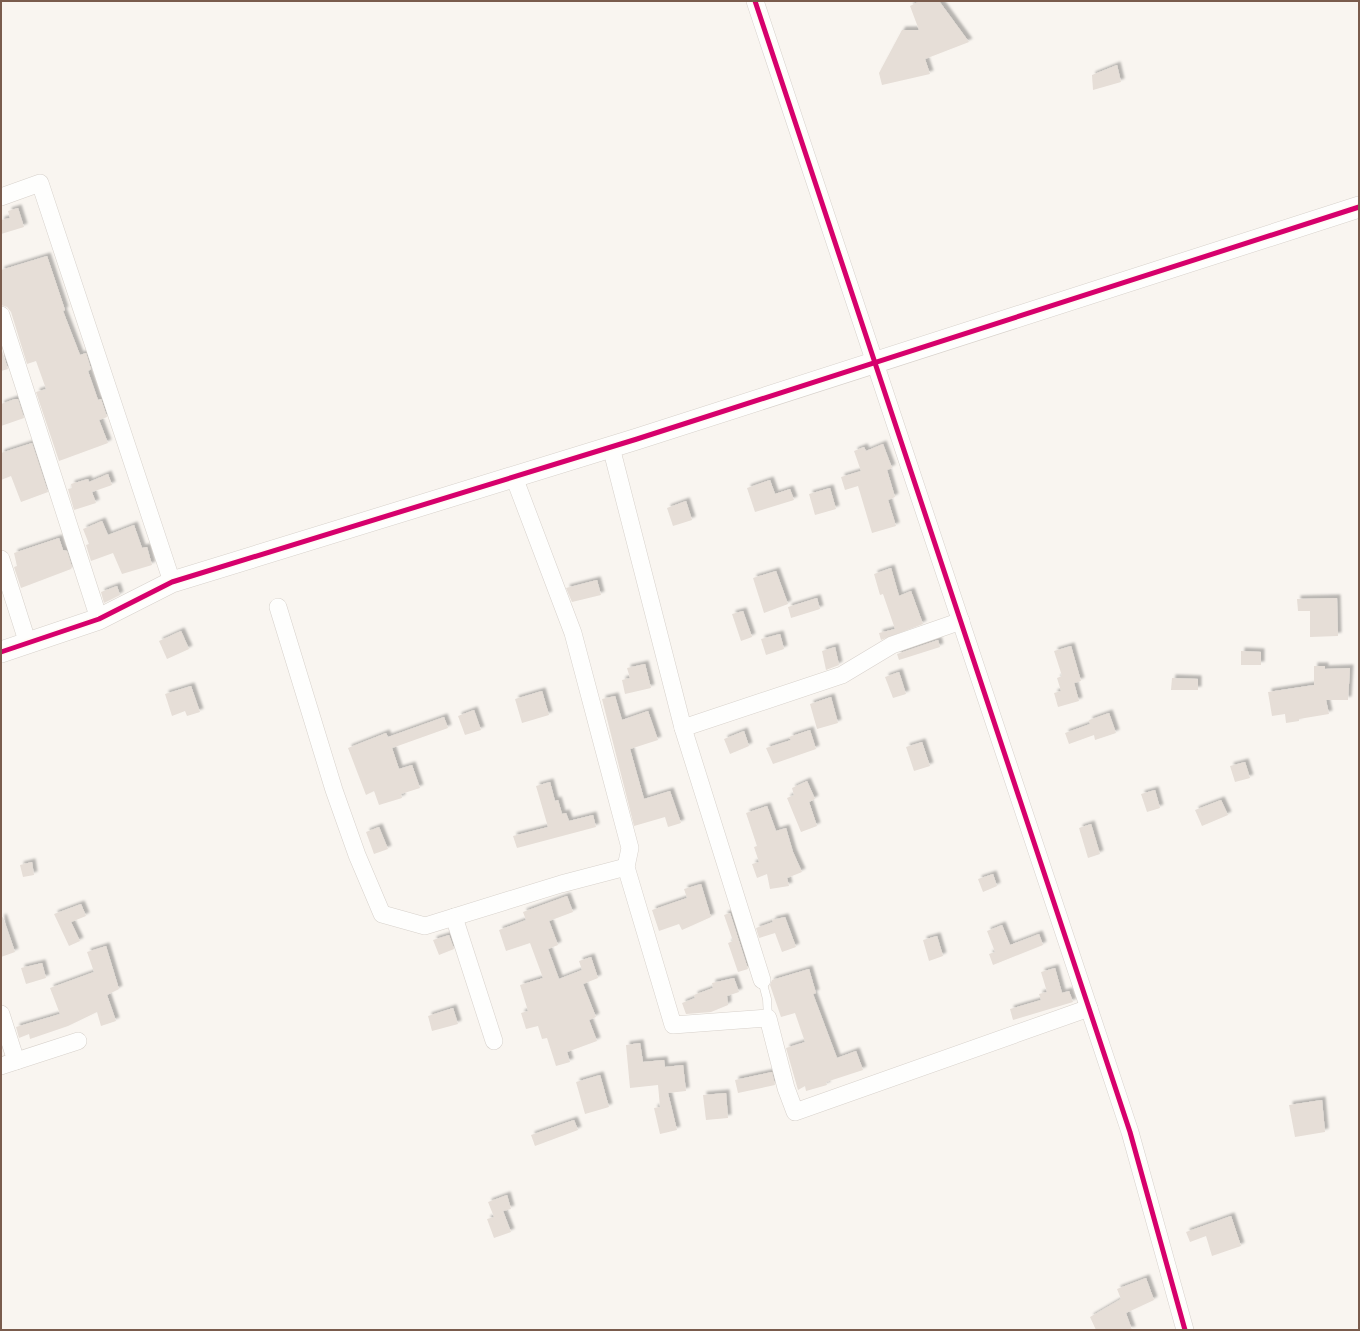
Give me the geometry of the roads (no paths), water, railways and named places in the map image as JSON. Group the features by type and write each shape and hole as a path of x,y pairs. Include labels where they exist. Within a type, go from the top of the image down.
{"street":[{"path":"756,1 1136,1148 1185,1330"},
{"path":"1,197 40,183 172,582"},
{"path":"1,652 99,619 172,582 876,364 1359,207"},
{"path":"1,316 99,619"},
{"path":"611,447 683,728 762,980"},
{"path":"514,477 574,633 630,848 626,867 673,1025 768,1018 786,1088 796,1112 1089,1008"},
{"path":"1,559 28,644"},
{"path":"278,607 334,790 357,855 382,914 425,926 626,867"},
{"path":"683,728 842,675 892,646 961,621"},
{"path":"454,917 494,1041"},
{"path":"1,1014 8,1063 78,1041"}],"lane":[{"path":"762,980 767,999 768,1018"}]}
